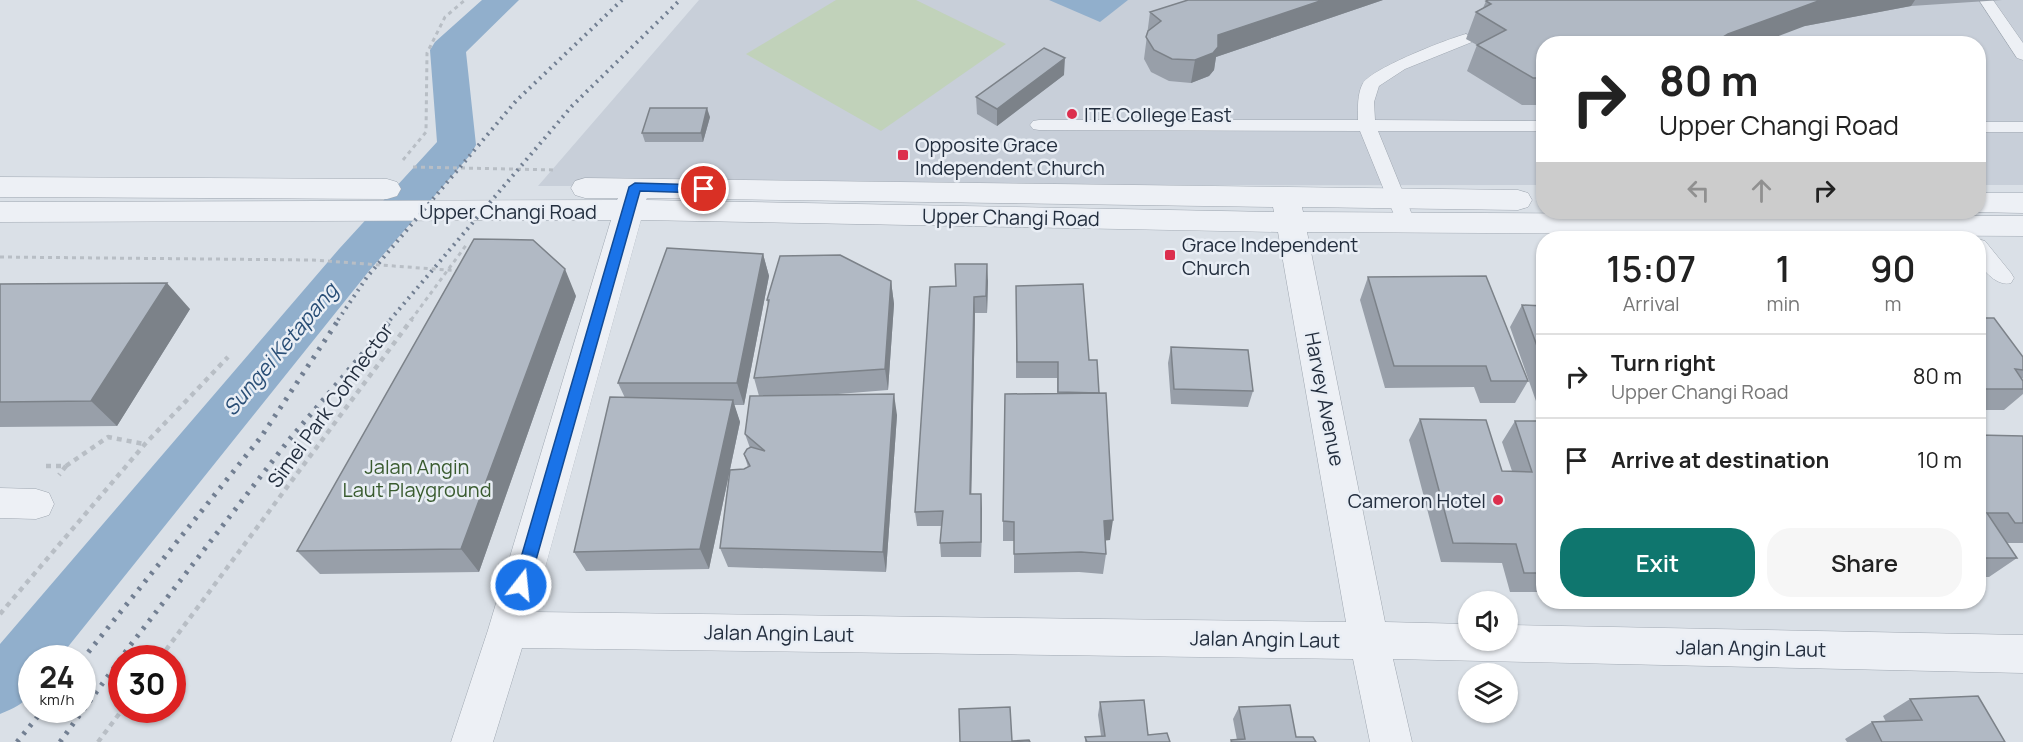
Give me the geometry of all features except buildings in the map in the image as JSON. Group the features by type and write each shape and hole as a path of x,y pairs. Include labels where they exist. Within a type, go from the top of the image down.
{"street":[{"name":"Upper Changi Road","path":"0,186 363,196"},
{"name":"Upper Changi Road","path":"0,212 161,213 447,190 632,199 1536,213"},
{"path":"472,742 508,630 632,199"},
{"name":"Upper Changi Road","path":"1401,210 1536,201"},
{"name":"Upper Changi Road","path":"1973,228 2023,203"},
{"name":"Harvey Avenue","path":"1288,210 1322,375 1369,641 1391,742"},
{"name":"Upper Changi Road","path":"1845,219 1973,228 2023,226"},
{"path":"0,503 36,504"},
{"name":"Jalan Angin Laut","path":"508,630 1369,641 2023,654"}],"lane":[{"path":"1986,1 2023,55"},
{"path":"1401,210 1367,126 1366,102 1371,84 1398,66 1466,39"},
{"path":"1039,125 1536,126"},
{"path":"1986,127 2023,127"},
{"path":"1986,249 2004,278"}],"path":[{"path":"363,196 364,172 390,172 399,166 426,132 427,53 444,17 465,0"},
{"path":"412,167 447,190"},
{"name":"Simei Park Connector","path":"170,645 468,243"},
{"path":"0,257 313,260 448,271 470,270"},
{"path":"0,614 145,444 228,357"},
{"path":"66,466 108,437 145,444"},
{"path":"98,742 112,723"}],"shaded area":[{"name":"ITE College East","path":"699,0 2023,0 2023,185 1986,185 1986,36 1536,36 1536,185 538,186"}],"green space":[{"path":"836,0 916,0 1006,44 881,131 746,54"}],"water":[{"path":"1049,0 1128,0 1100,22"}],"waterway":[{"name":"Sungei Ketapang","path":"0,687 354,260 457,145 448,50 502,0"}],"railway":[{"path":"338,320 367,277 516,101 622,0"},
{"path":"390,320 572,106 680,0"},
{"path":"94,645 261,437 339,319"},
{"path":"60,742 129,647 288,441 392,319"},
{"path":"17,742 32,723"}],"place":[{"name":"ITE College East","path":"1072,114"},
{"name":"Opposite Grace Independent Church","path":"903,155"},
{"name":"Grace Independent Church","path":"1170,255"},
{"name":"Cameron Hotel","path":"1498,500"}],"route":[{"path":"521,585 635,187 704,189"}],"park label":[{"name":"Jalan Angin Laut Playground","path":"417,478"}]}
